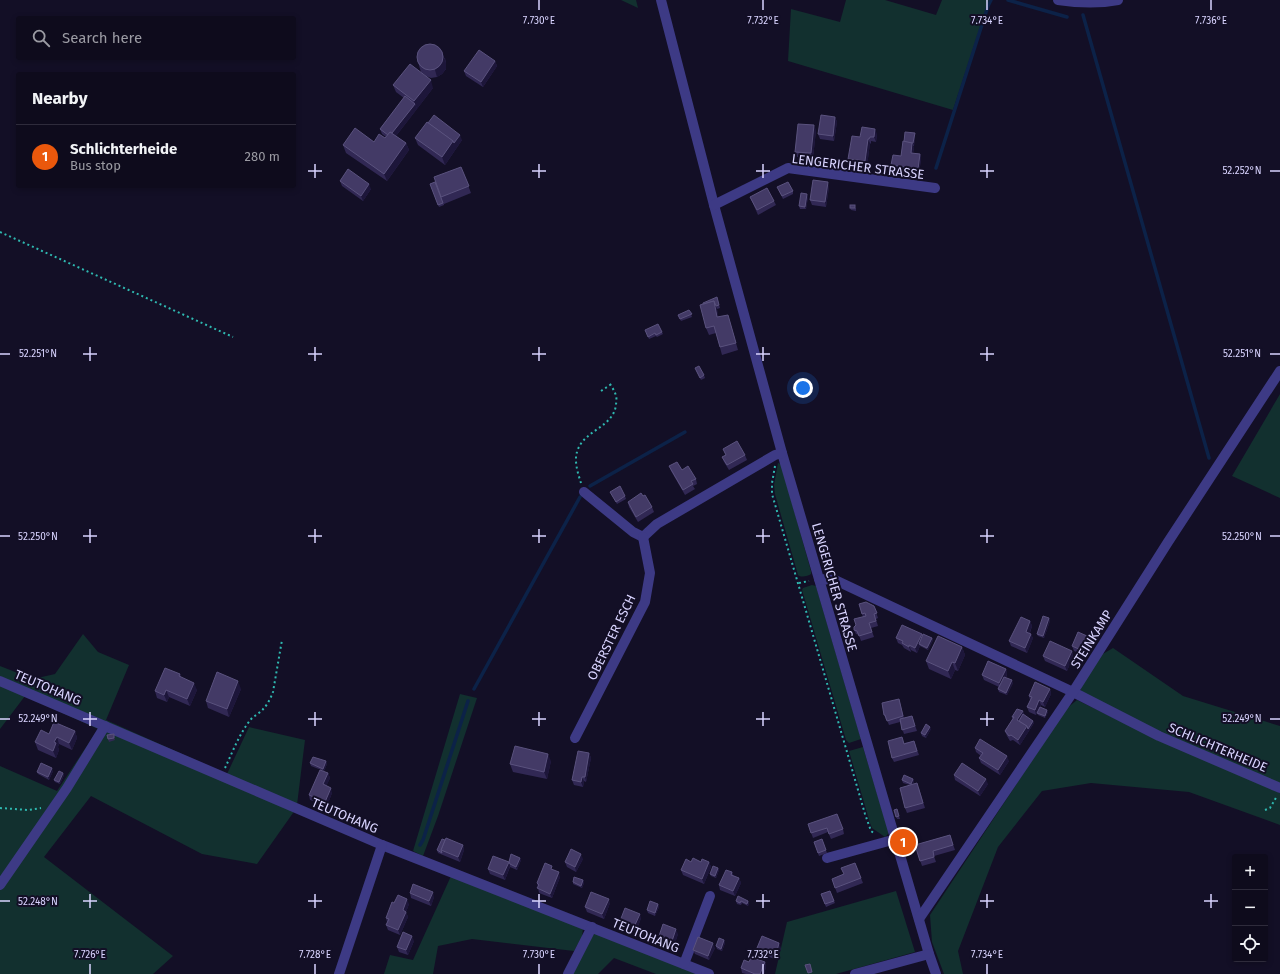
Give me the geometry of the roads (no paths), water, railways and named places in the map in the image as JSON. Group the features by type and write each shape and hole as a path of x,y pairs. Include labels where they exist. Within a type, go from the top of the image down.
{"street":[{"name":"LENGERICHER STRASSE","path":"661,0 714,205 782,453 936,974"},
{"path":"1058,0 1076,3 1103,3 1118,0"},
{"name":"LENGERICHER STRASSE","path":"714,205 788,168 935,188"},
{"name":"STEINKAMP","path":"920,919 1073,692 1164,548 1280,371"},
{"path":"584,492 633,532 643,537 657,524 775,455 782,453"},
{"name":"OBERSTER ESCH","path":"575,738 645,602 650,573 643,537"},
{"name":"SCHLICHTERHEIDE","path":"819,580 835,580 1073,692 1159,736 1280,788"},
{"name":"TEUTOHANG","path":"0,681 382,845 709,974"},
{"path":"0,885 67,788 105,726"},
{"path":"827,858 896,839"},
{"path":"339,974 382,845"},
{"name":"TEUTOHANG","path":"684,964 710,896"},
{"path":"568,974 592,927"},
{"path":"855,974 929,954"}],"waterway":[{"path":"936,168 991,0"},
{"path":"1008,0 1067,17"},
{"path":"1083,15 1209,458"},
{"path":"590,486 685,432"},
{"path":"474,689 580,497"},
{"path":"420,845 423,840 468,701"}],"place":[{"name":"Schlichterheide","path":"903,842"}]}
